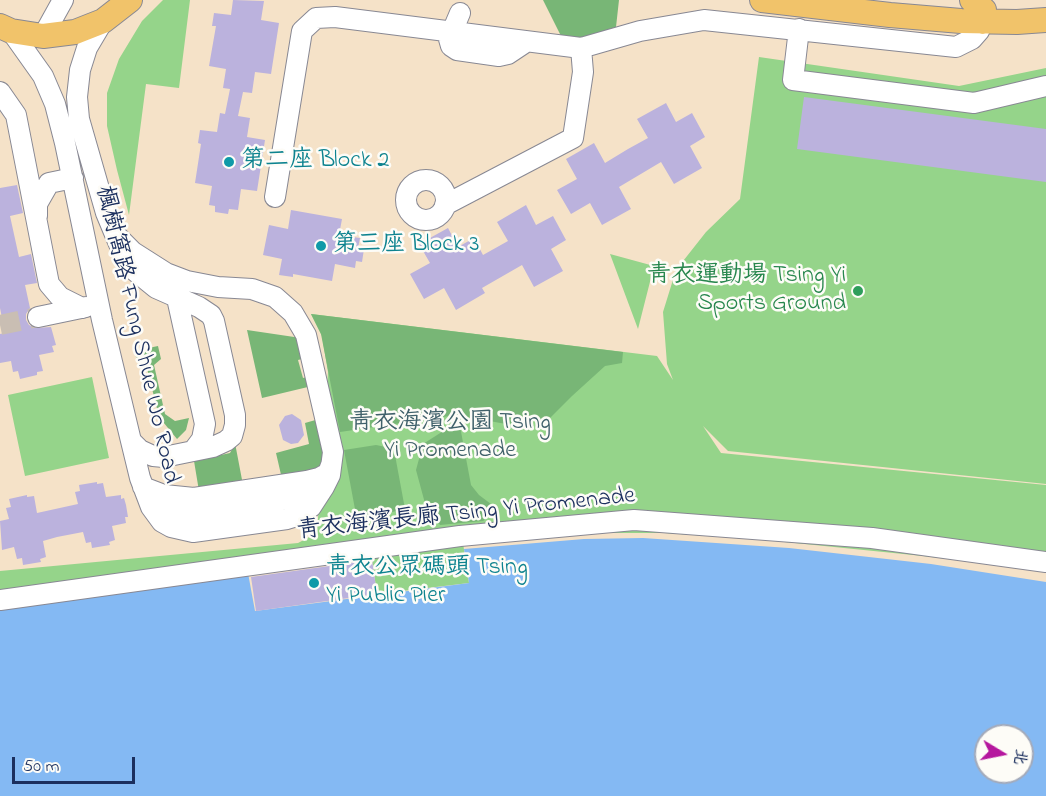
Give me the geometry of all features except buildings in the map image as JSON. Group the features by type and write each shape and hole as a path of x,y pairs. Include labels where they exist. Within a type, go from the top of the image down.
{"main road":[{"path":"5,29 43,36 75,32 103,21 130,0"},
{"path":"762,0 890,15 983,22 1046,20"},
{"path":"972,0 984,10 983,22"}],"street":[{"path":"43,36 63,0"},
{"path":"425,29 445,25 459,6"},
{"path":"459,6 449,39 451,46 457,50 500,56 508,54 526,42"},
{"path":"459,6 465,22 476,31 489,36"},
{"path":"275,197 302,31 316,18 335,17 581,48 640,31 704,20 799,28 956,47 972,39 983,22"},
{"name":"楓樹窩路 Fung Shue Wo Road","path":"5,29 43,76 55,104 73,178 90,306 143,487 151,507 162,522 171,527 193,532 287,519 311,507 330,476 333,463 333,452 306,335 293,313 275,297 252,289 218,287 187,281 166,273 133,252 115,234 93,172 79,119 77,97 80,70 87,48 103,21"},
{"path":"799,28 793,80 974,103 1046,86"},
{"path":"445,206 573,138 583,72 581,48"},
{"path":"0,92 16,115 49,284 60,297 90,306"},
{"path":"37,228 37,204 50,183 73,178"},
{"path":"115,234 124,256 135,272 156,288 205,310 214,321 235,415 232,436 213,447 164,457 153,456 140,450 131,441"},
{"path":"182,301 205,424 202,439 193,451"},
{"path":"38,317 90,306"},
{"path":"143,487 164,495 195,498 307,482 328,472 333,463"},
{"name":"青衣海濱長廊 Tsing Yi Promenade","path":"0,600 438,539 634,519 872,538 1046,562"}],"green space":[{"path":"163,0 190,0 179,88 146,84 129,215 107,126 107,93 119,59 142,21"},
{"path":"543,0 619,0 616,27 576,40 562,38"},
{"name":"青衣海濱公園 Tsing Yi Promenade","path":"759,57 959,86 1046,68 1046,484 728,451 703,426 721,453 1046,485 1046,571 765,540 665,533 587,533 463,543 469,583 377,594 371,552 0,608 0,571 298,543 317,533 328,372 322,336 311,314 657,356 673,380 667,364 663,312 676,270 706,232 740,199"},
{"path":"610,254 654,266 638,329"},
{"path":"311,314 623,352 622,363 605,366 549,419 506,424 456,415 340,432 321,334"},
{"path":"247,330 301,338 306,358 298,360 303,378 310,376 312,386 262,398"},
{"path":"158,346 161,359 154,365 165,414 175,421 189,418 186,430 177,439 159,417 146,364 136,357 134,351"},
{"path":"92,377 109,458 25,476 8,395"},
{"path":"319,419 327,454 323,469 282,479 276,453 309,444 305,423"},
{"name":"青衣海濱公園 Tsing Yi Promenade","path":"459,421 471,485 479,495 499,510 483,521 440,525 426,507 416,470 423,444"},
{"path":"235,443 243,485 199,491 194,461 230,453"},
{"path":"376,445 386,447 395,455 405,509 357,520 344,450"}],"water":[{"path":"643,538 789,548 931,564 1046,582 1046,796 0,796 0,608 248,573 255,611 469,583 464,549 584,539"}],"tunnel":[{"path":"0,325 38,317"}],"place":[{"name":"第二座 Block 2","path":"229,162"},
{"name":"第三座 Block 3","path":"321,246"},
{"name":"青衣運動場 Tsing Yi Sports Ground","path":"858,291"},
{"name":"青衣公眾碼頭 Tsing Yi Public Pier","path":"314,583"}]}
